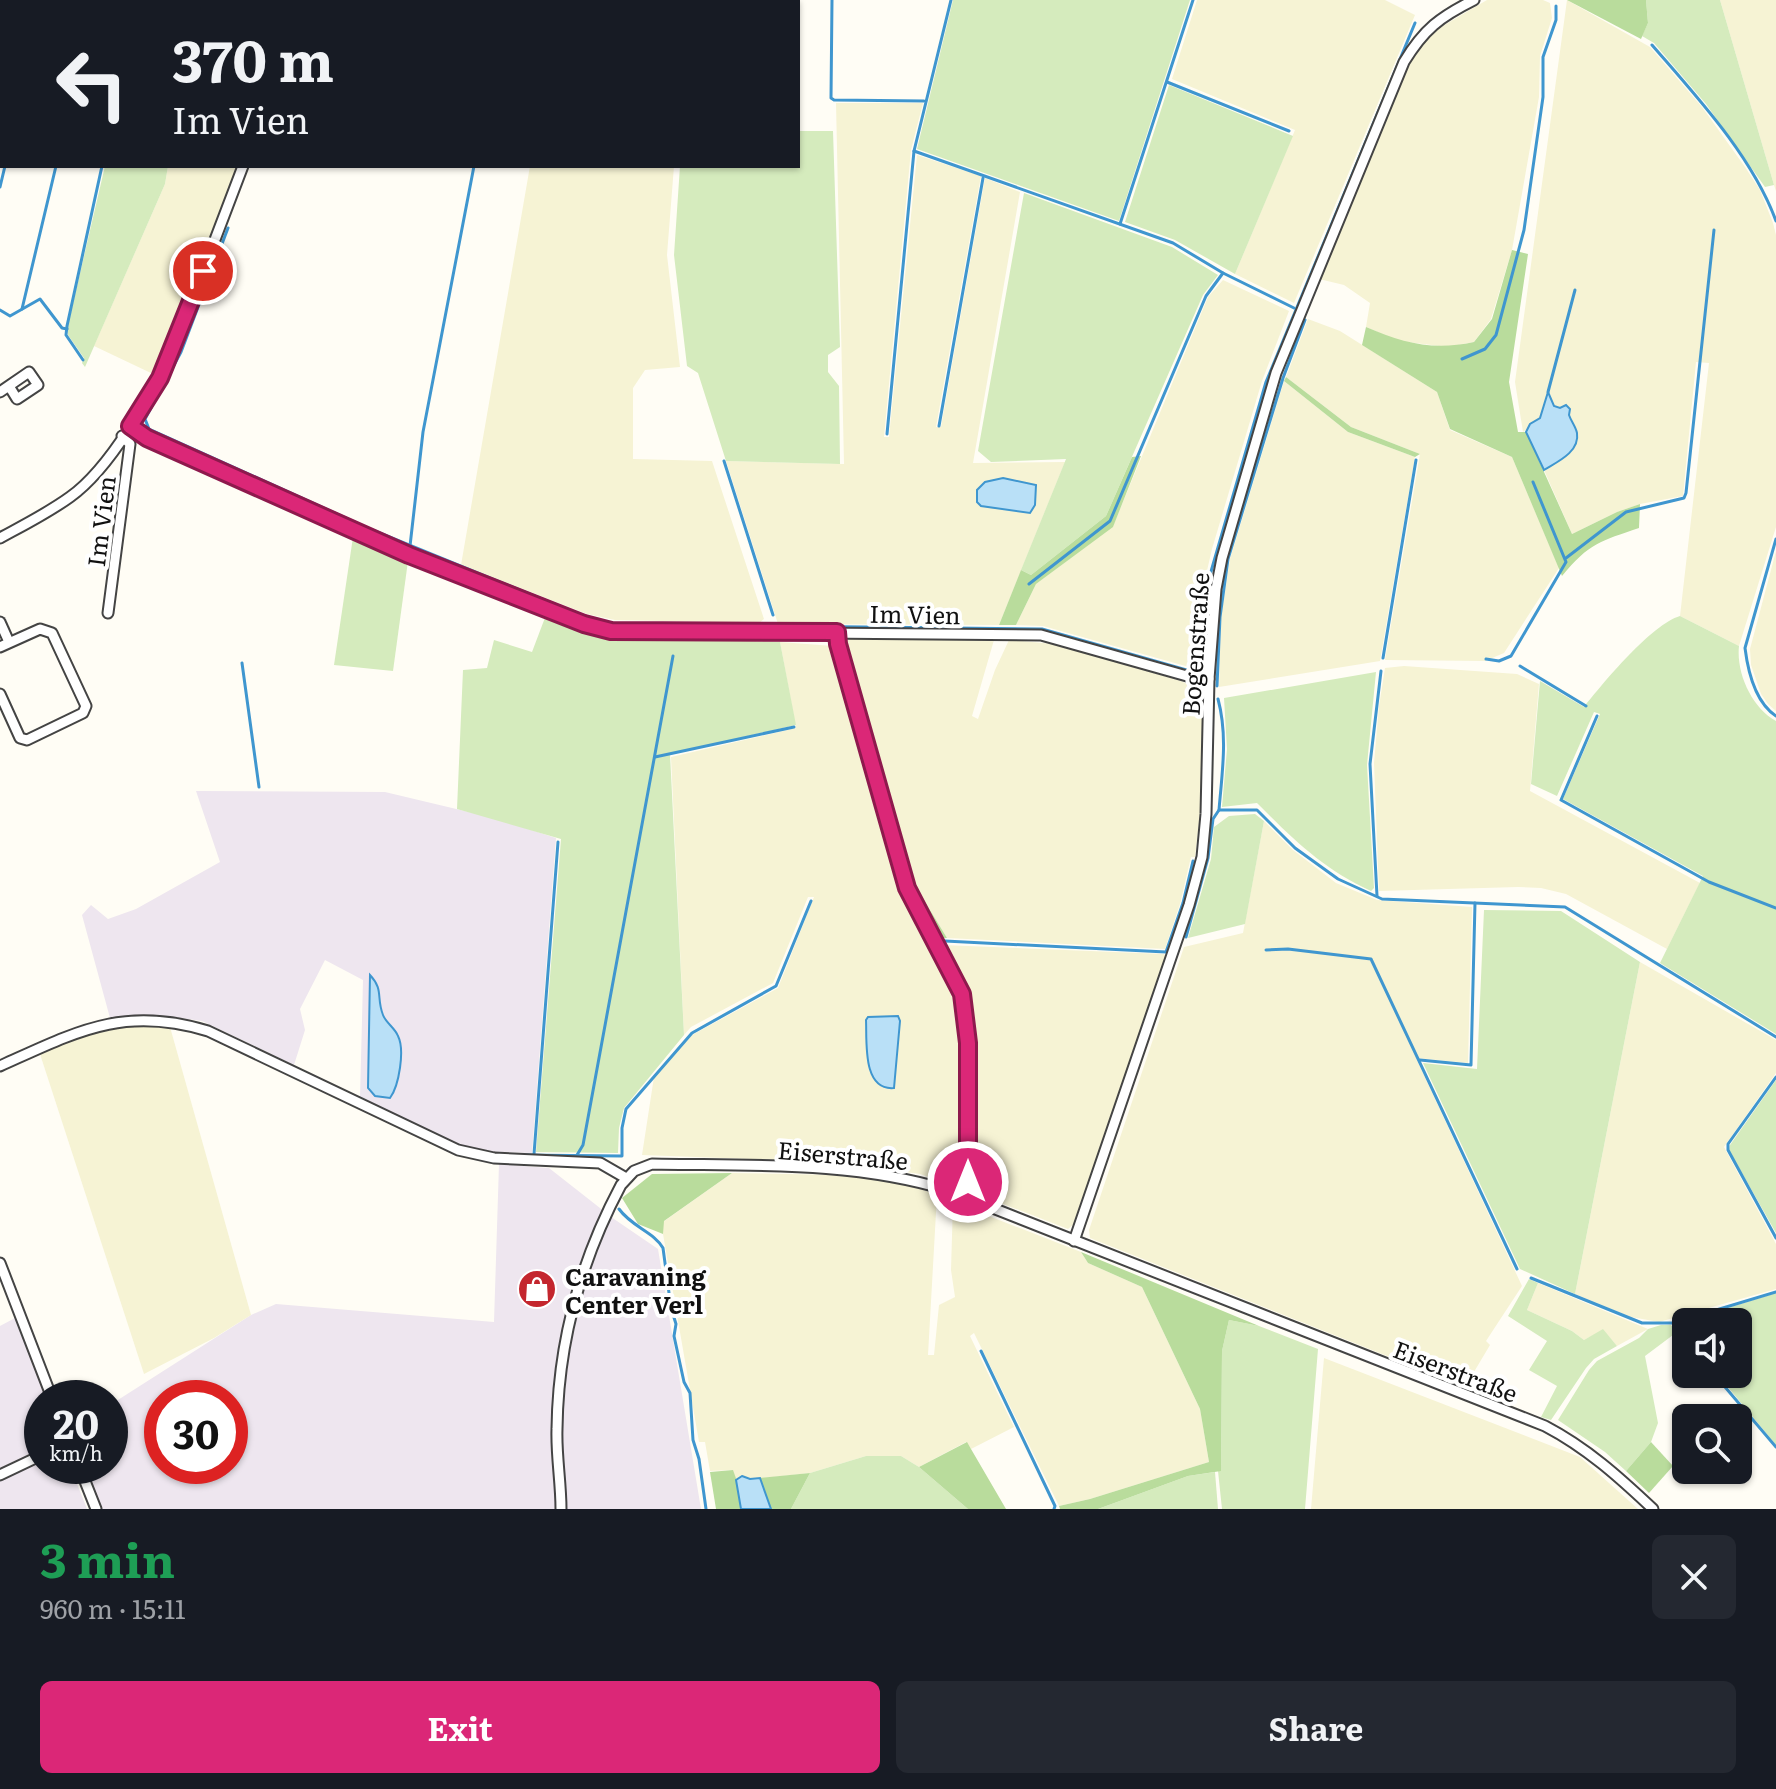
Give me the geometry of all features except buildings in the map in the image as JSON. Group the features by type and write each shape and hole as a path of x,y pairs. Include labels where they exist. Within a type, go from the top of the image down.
{"street":[{"name":"Bogenstraße","path":"1074,1241 1189,905 1202,857 1216,589 1222,558 1276,373 1404,62 1417,39 1432,25 1474,0"},
{"path":"0,538 73,495 96,472 130,426 160,378 173,350 242,168"},
{"name":"Im Vien","path":"130,426 147,438 409,555 584,624 611,631 1041,635 1194,678 1209,679"},
{"name":"Im Vien","path":"108,613 130,444 122,436"},
{"path":"0,622 4,645 40,629 52,633 86,706 83,713 27,740 20,738 0,694"},
{"path":"837,632 907,888 962,994 968,1043 968,1182 964,1196"},
{"path":"0,1066 73,1033 121,1020 171,1021 208,1031 458,1150 494,1158 600,1163 626,1178 582,1276 562,1346 557,1431 561,1509"},
{"name":"Eiserstraße","path":"626,1178 652,1164 835,1169 881,1173 918,1181 964,1196 1545,1426 1605,1464 1653,1509"},
{"path":"0,1263 45,1380"},
{"path":"0,1475 24,1464"},
{"path":"86,1484 96,1509"}],"shaded area":[{"path":"1197,0 1385,0 1415,15 1294,303 1235,274 1295,130 1172,79"},
{"path":"1487,0 1543,0 1550,3 1552,18 1540,56 1539,97 1512,250 1491,319 1474,342 1448,347 1398,341 1366,327 1370,303 1344,285 1319,279 1408,64 1421,43 1434,31"},
{"path":"1567,0 1650,47 1702,107 1745,167 1760,190 1773,223 1776,235 1776,527 1739,646 1680,616 1709,363 1696,362 1683,496 1640,504 1572,534 1544,470 1566,456 1577,430 1569,415 1570,409 1554,406 1549,393 1540,418 1523,432 1515,382"},
{"path":"1720,0 1776,0 1776,191 1774,185"},
{"path":"836,103 923,103 911,150 884,437 889,437 917,155 981,176 936,427 941,427 985,178 1020,192 973,463 1065,462 999,625 778,624 726,461 844,464"},
{"path":"168,168 236,168 174,331 153,374 94,346 165,184"},
{"path":"530,168 674,168 667,255 680,367 645,370 633,388 633,459 712,461 764,619 759,623 615,620 587,614 461,565"},
{"path":"1223,280 1289,311 1262,381 1212,549 1206,575 1202,658 1189,667 1043,626 1016,625 1036,584 1113,526 1208,297"},
{"path":"1308,319 1340,331 1437,392 1450,430 1512,457 1559,568 1504,653 1485,661 1385,660 1420,454 1351,427 1286,377"},
{"path":"1284,381 1348,432 1415,457 1380,661 1219,687 1221,618 1230,559"},
{"path":"1776,551 1776,711 1761,694 1751,665 1750,649"},
{"path":"850,638 994,640 972,716 978,719 1009,640 1054,644 1181,681 1202,691 1200,814 1195,857 1191,857 1165,949 947,938 916,887 887,784 881,785 842,647"},
{"path":"780,642 833,646 900,883 957,996 965,1043 964,1154 961,1179 955,1186 920,1174 836,1162 642,1155 654,1077 692,1035 778,988 814,897 808,897 773,983 691,1027 684,1035 671,757 796,728"},
{"path":"1404,666 1517,674 1539,684 1530,791 1700,883 1667,949 1566,894 1541,888 1379,891 1374,763 1379,706 1385,668"},
{"path":"196,791 385,792 494,818 556,838 532,1153 489,1152 457,1144 360,1098 363,980 325,960 300,1009 305,1030 294,1065 202,1021 159,1015 110,1018 82,915 91,905 108,919 136,909 220,862"},
{"path":"1264,821 1293,850 1336,883 1377,900 1472,907 1468,1063 1416,1058 1522,1286 1486,1341 1490,1345 1465,1387 1090,1238 1089,1230 1184,947 1243,933"},
{"path":"942,945 1164,954 1166,957 1075,1223 1068,1229 975,1193 974,1043 966,994"},
{"path":"1640,962 1776,1040 1776,1073 1724,1147 1776,1244 1776,1289 1709,1308 1672,1308 1672,1318 1659,1322 1631,1317 1575,1294"},
{"path":"145,1024 170,1027 251,1315 144,1374 40,1054 74,1039 122,1026"},
{"path":"499,1164 549,1168 658,1249 701,1509 102,1509 92,1484 128,1484 128,1394 144,1383 144,1484 248,1484 248,1380 149,1380 251,1315 276,1304 494,1322"},
{"path":"732,1173 835,1175 915,1187 937,1195 928,1355 934,1355 939,1305 955,1297 951,1270 953,1202 1081,1252 1088,1263 1142,1287 1200,1409 1209,1462 1059,1506 974,1333 970,1336 1014,1427 971,1449 966,1442 919,1467 901,1456 866,1456 810,1473 754,1479 742,1476 736,1480 732,1470 710,1471 705,1442 699,1442 663,1222"},
{"path":"1538,1283 1648,1329 1617,1346 1603,1330 1584,1340 1527,1310"},
{"path":"15,1318 39,1380 24,1380 24,1457 0,1468 0,1326"},
{"path":"1324,1358 1580,1457 1638,1509 1311,1509"},
{"path":"24,1469 24,1484 77,1484 87,1509 0,1509 0,1480"}],"green space":[{"path":"953,0 1190,0 1119,221 917,149"},
{"path":"1567,0 1646,0 1648,23 1641,39"},
{"path":"1646,0 1720,0 1774,185 1765,187 1706,104 1654,43 1642,36 1648,23"},
{"path":"1169,85 1293,136 1235,274 1175,240 1125,222"},
{"path":"800,131 833,131 840,347 828,355 828,372 839,386 840,464 726,461 698,373 687,366 674,255 680,168 800,168"},
{"path":"105,168 168,168 165,184 85,367 82,363 84,358 68,335"},
{"path":"1024,193 1172,247 1218,275 1203,295 1106,516 1031,575 1021,570 1066,459 991,462 978,451"},
{"path":"1512,250 1528,254 1509,382 1518,432 1526,432 1572,534 1640,504 1639,528 1596,544 1562,576 1512,457 1450,429 1437,392 1362,345 1366,327 1418,344 1445,346 1474,342 1492,319"},
{"path":"1286,377 1351,427 1420,454 1415,457 1348,432 1284,381"},
{"path":"1141,456 1113,527 1036,584 1016,625 999,625 1021,570 1031,575 1106,516 1132,457"},
{"path":"353,537 408,561 393,671 334,665"},
{"path":"546,615 582,629 612,636 780,642 796,725 670,754 684,1035 624,1108 618,1153 536,1152 561,839 457,809 463,670 487,668 494,640 532,652"},
{"path":"1680,616 1739,646 1740,667 1747,689 1760,708 1776,721 1776,1034 1660,963 1703,876 1563,799 1600,714 1594,712 1557,796 1531,784 1540,681 1584,707 1642,642"},
{"path":"1376,672 1367,765 1374,888 1371,891 1323,863 1257,803 1222,807 1227,749 1224,698"},
{"path":"887,784 916,887 947,938 937,939 909,888 881,785"},
{"path":"1255,814 1264,821 1245,924 1188,938 1211,859 1214,827 1229,816"},
{"path":"1484,910 1561,911 1640,962 1575,1294 1520,1269 1423,1063 1477,1069"},
{"path":"1776,1080 1776,1233 1729,1150"},
{"path":"732,1173 664,1221 663,1234 638,1224 622,1198 652,1174"},
{"path":"1081,1252 1259,1326 1229,1320 1222,1351 1221,1471 1188,1476 1098,1509 1060,1509 1059,1506 1209,1462 1200,1409 1142,1287 1088,1263"},
{"path":"1529,1279 1538,1283 1527,1310 1584,1340 1603,1329 1617,1346 1594,1359 1551,1420 1541,1417 1557,1386 1529,1370 1547,1341 1508,1316"},
{"path":"1776,1293 1776,1445 1752,1416 1752,1404 1742,1404 1729,1388 1752,1388 1752,1308 1728,1308"},
{"path":"1229,1320 1259,1326 1318,1349 1305,1509 1222,1509 1218,1471 1221,1470 1222,1351"},
{"path":"1671,1325 1672,1336 1645,1356 1658,1423 1651,1442 1626,1471 1605,1452 1558,1420 1597,1361 1639,1338 1648,1329"},
{"path":"967,1442 1006,1509 968,1509 919,1467"},
{"path":"1651,1442 1672,1465 1649,1493 1626,1471"},
{"path":"866,1456 901,1456 919,1467 968,1509 791,1509 810,1473"},
{"path":"733,1470 739,1487 741,1509 716,1509 710,1472"},
{"path":"1215,1472 1218,1509 1098,1509 1188,1476"},
{"path":"810,1473 791,1509 771,1509 760,1478"}],"water":[{"path":"1548,392 1554,406 1560,408 1566,405 1570,409 1577,440 1566,456 1544,470 1526,432 1530,424 1540,418"},
{"path":"1003,478 1036,485 1035,505 1030,513 981,506 977,502 977,490 985,482"},
{"path":"370,975 378,990 383,1015 400,1042 400,1068 390,1098 375,1096 368,1088"},
{"path":"898,1016 894,1088 884,1087 876,1082 868,1063 866,1020 868,1017"},
{"path":"742,1476 760,1478 771,1509 741,1509 736,1480"}],"waterway":[{"path":"832,0 831,98 924,101"},
{"path":"887,434 914,151 951,0"},
{"path":"1120,224 1193,0"},
{"path":"1462,359 1485,349 1496,335 1524,230 1543,97 1543,57 1556,20 1556,6"},
{"path":"778,626 1042,629 1190,671 1200,667 1205,659 1210,575 1266,382 1415,23"},
{"path":"1652,45 1738,150 1766,197 1776,221"},
{"path":"1167,82 1289,131"},
{"path":"914,151 1173,243 1223,273 1294,308"},
{"path":"0,187 5,168"},
{"path":"22,309 56,168"},
{"path":"83,360 66,335 102,168"},
{"path":"410,546 423,432 474,168"},
{"path":"939,426 983,178"},
{"path":"228,228 181,352 145,419 149,429 357,523"},
{"path":"1566,558 1626,512 1684,498 1714,230"},
{"path":"1029,584 1110,521 1206,296 1223,273"},
{"path":"1548,392 1575,290"},
{"path":"0,310 10,316 40,299 62,328 67,329"},
{"path":"1217,686 1220,617 1228,559 1283,378 1305,320"},
{"path":"1383,658 1416,460"},
{"path":"724,461 773,615"},
{"path":"1486,659 1499,661 1511,656 1566,562 1533,482"},
{"path":"365,527 586,617 614,624 764,626"},
{"path":"1776,539 1745,648 1758,695 1776,716"},
{"path":"577,1155 583,1145 673,656"},
{"path":"242,663 259,787"},
{"path":"1520,666 1586,706"},
{"path":"1377,896 1370,764 1381,671"},
{"path":"1218,699 1224,741 1219,810 1257,810 1295,848 1338,879 1382,899 1565,907 1776,1037"},
{"path":"1597,716 1561,800 1709,882 1776,908"},
{"path":"655,757 794,727"},
{"path":"1186,937 1208,858 1213,819 1219,810"},
{"path":"534,1154 558,842"},
{"path":"945,941 1166,952 1193,861"},
{"path":"521,1155 622,1156 626,1109 692,1033 776,986 811,901"},
{"path":"1420,1060 1471,1065 1475,903"},
{"path":"1266,950 1288,949 1371,959 1517,1269"},
{"path":"1776,1077 1728,1144 1728,1150 1776,1238"},
{"path":"619,1209 663,1248 676,1324 674,1336 684,1382 690,1393 693,1440 706,1509"},
{"path":"1531,1278 1642,1323 1673,1323 1776,1292"},
{"path":"981,1351 1054,1509"},
{"path":"1726,1388 1776,1447"}],"place":[{"name":"Caravaning Center Verl","path":"537,1289"}],"route":[{"path":"203,271 160,378 130,426 147,438 409,555 584,624 611,631 837,632 907,888 962,994 968,1043 968,1182"}]}
